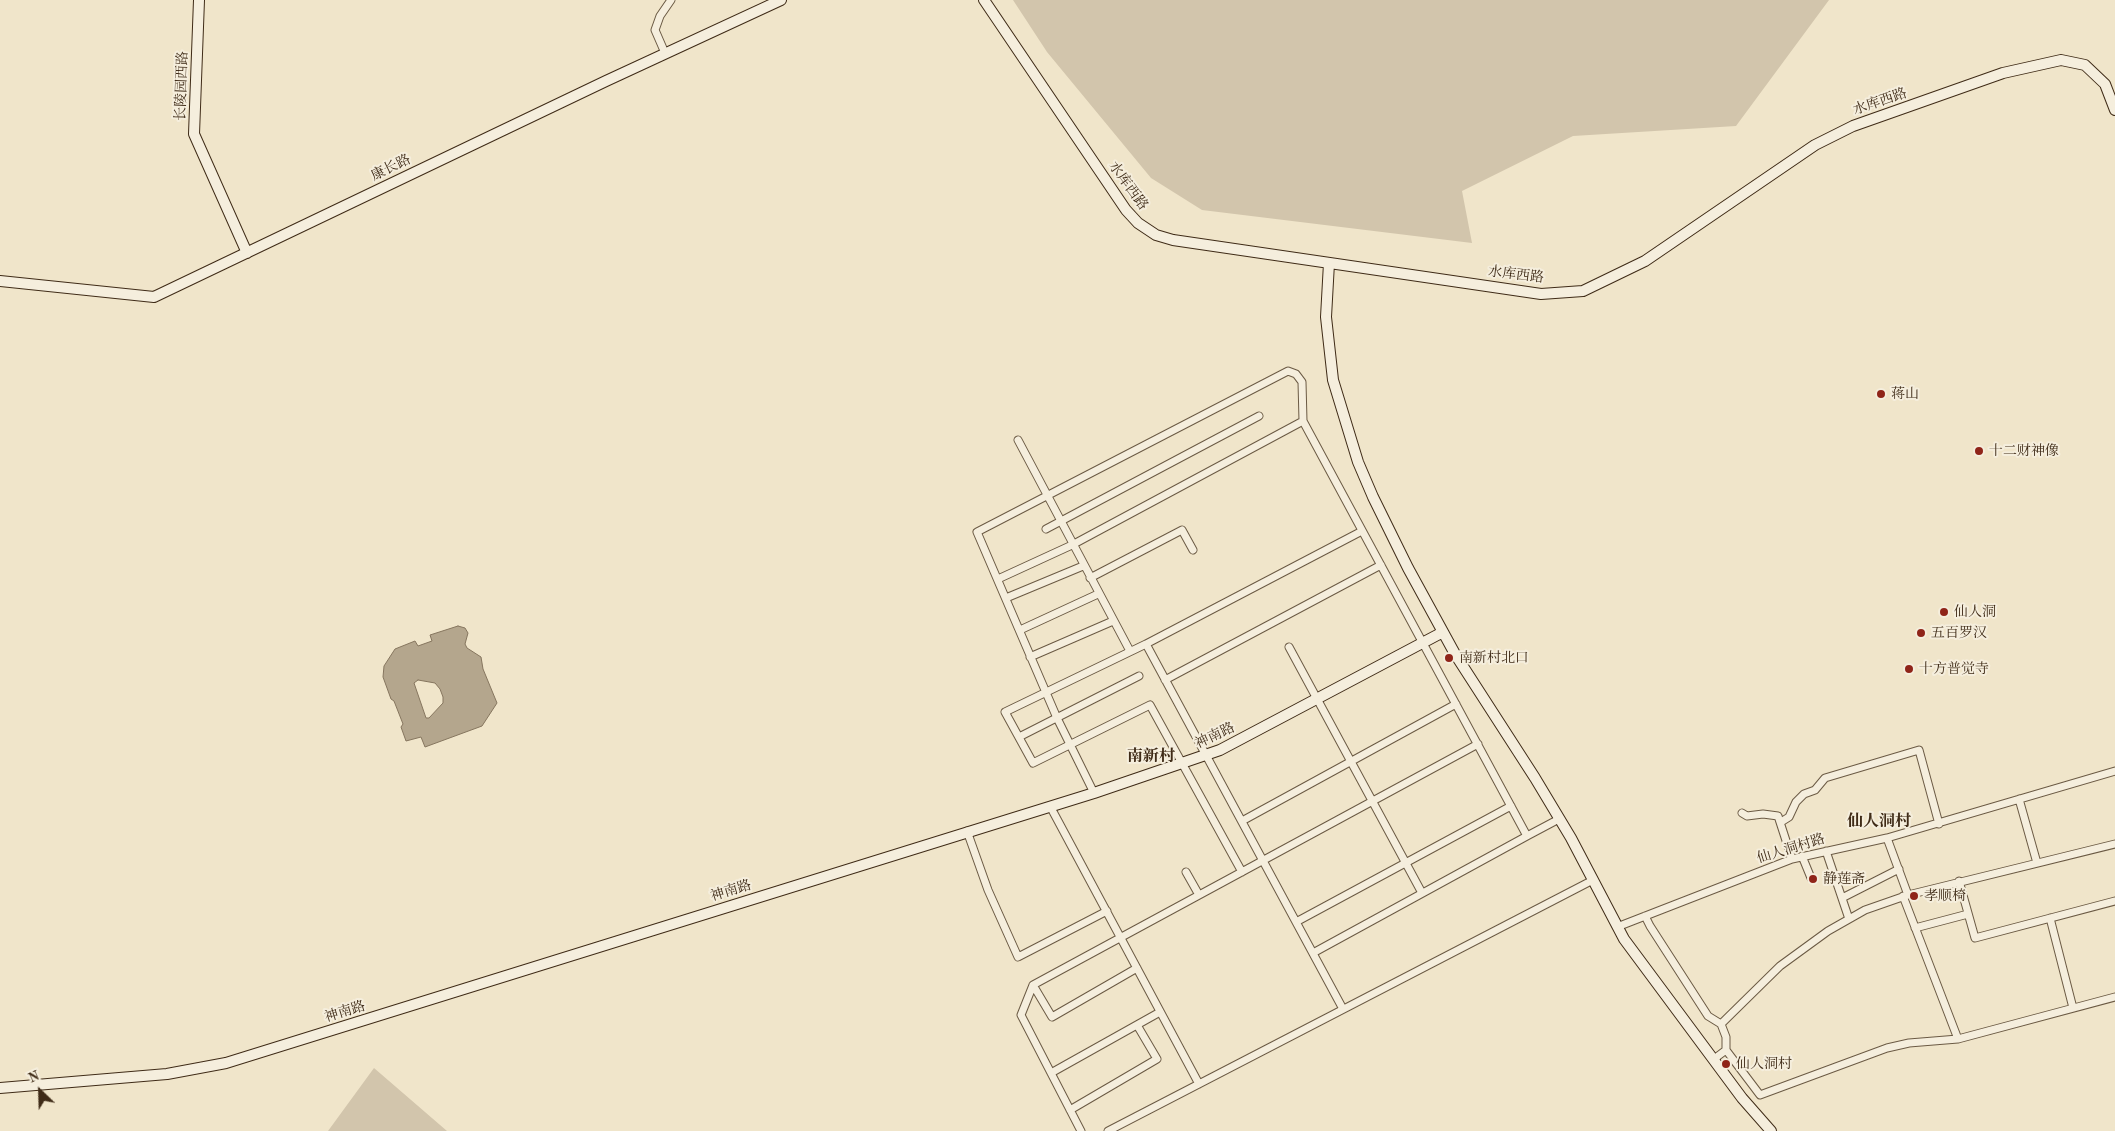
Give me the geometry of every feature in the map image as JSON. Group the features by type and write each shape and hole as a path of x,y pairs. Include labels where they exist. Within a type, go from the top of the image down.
{"street":[{"name":"长陵园西路","path":"198,0 194,134 247,252"},
{"path":"665,53 655,30 660,16 671,0"},
{"name":"康长路","path":"0,281 154,297 665,53 781,0"},
{"name":"水库西路","path":"984,0 1126,210 1146,230 1167,239 1541,294 1583,291 1645,261 1815,145 1852,126 2003,73 2061,60 2085,65 2105,84 2115,110"},
{"path":"1329,263 1326,317 1333,380 1342,416 1373,497 1443,632 1473,684 1559,818 1617,927 1650,976 1742,1098 1772,1131"},
{"path":"1094,793 1056,718 977,532 1288,371 1296,374 1302,382 1303,421 1527,836"},
{"path":"1046,529 1260,416"},
{"path":"998,579 1072,545 1303,421"},
{"path":"1018,440 1083,566 1130,651"},
{"path":"1090,578 1182,530 1193,550"},
{"path":"1242,872 1150,705 1033,763 1005,712 1146,644 1362,531"},
{"path":"1165,680 1381,565"},
{"path":"1006,598 1083,566"},
{"path":"1020,630 1098,594"},
{"path":"1030,657 1113,621"},
{"name":"神南路","path":"0,1088 167,1074 226,1063 1094,793 1206,756 1443,632"},
{"path":"1146,644 1343,1009"},
{"path":"1290,647 1422,893"},
{"path":"1019,737 1139,676"},
{"path":"1242,821 1456,704"},
{"path":"1081,1131 1020,1015 1033,985 1478,744"},
{"path":"1781,822 1789,817 1796,802 1804,794 1815,790 1825,778 1919,750 1939,824"},
{"name":"仙人洞村路","path":"1617,927 1792,858 1888,838 2115,771"},
{"path":"2019,799 2036,862"},
{"path":"1050,806 1199,1084"},
{"path":"1296,922 1512,806"},
{"path":"1742,813 1747,816 1772,813 1778,816 1792,858"},
{"path":"1313,953 1559,818"},
{"path":"968,831 988,890 1018,957 1107,911"},
{"path":"1888,838 1899,869 1915,928 1958,1039"},
{"path":"1722,1024 1780,966 1806,946 1865,910 1905,896 1959,881 2115,844"},
{"path":"1826,851 1848,919"},
{"path":"1802,856 1810,878"},
{"path":"1842,898 1899,869"},
{"path":"1186,872 1199,895"},
{"path":"1108,1131 1593,880"},
{"path":"1959,881 1974,938 2115,901"},
{"path":"1915,928 1968,914"},
{"path":"1645,916 1708,1016 1722,1024 1726,1038 1726,1050 1760,1094 1887,1048 1909,1043 1958,1039 2115,997"},
{"path":"2050,918 2073,1008"},
{"path":"1033,985 1052,1017 1137,968"},
{"path":"1051,1072 1160,1012"},
{"path":"1070,1110 1157,1059 1136,1025"},
{"path":"1714,1059 1726,1050"}],"shaded area":[{"path":"1013,0 1829,0 1736,126 1573,136 1462,191 1472,243 1202,210 1151,178 1047,52"},
{"path":"458,626 465,628 468,633 465,644 467,648 481,657 483,669 497,703 482,726 425,747 421,737 406,741 401,727 403,724 383,677 384,666 395,649 415,641 418,646 432,641 430,635","holes":["418,680 435,683 440,689 443,703 429,718 426,718 414,683"]},
{"path":"374,1068 447,1131 328,1131"}],"place":[{"name":"蒋山","path":"1881,394"},
{"name":"十二财神像","path":"1979,451"},
{"name":"仙人洞","path":"1944,612"},
{"name":"五百罗汉","path":"1921,633"},
{"name":"南新村北口","path":"1449,658"},
{"name":"十方普觉寺","path":"1909,669"},
{"name":"静莲斋","path":"1813,879"},
{"name":"孝顺椅","path":"1914,896"},
{"name":"仙人洞村","path":"1726,1064"}],"district":[{"name":"南新村","path":"1151,757"},
{"name":"仙人洞村","path":"1879,822"}]}
